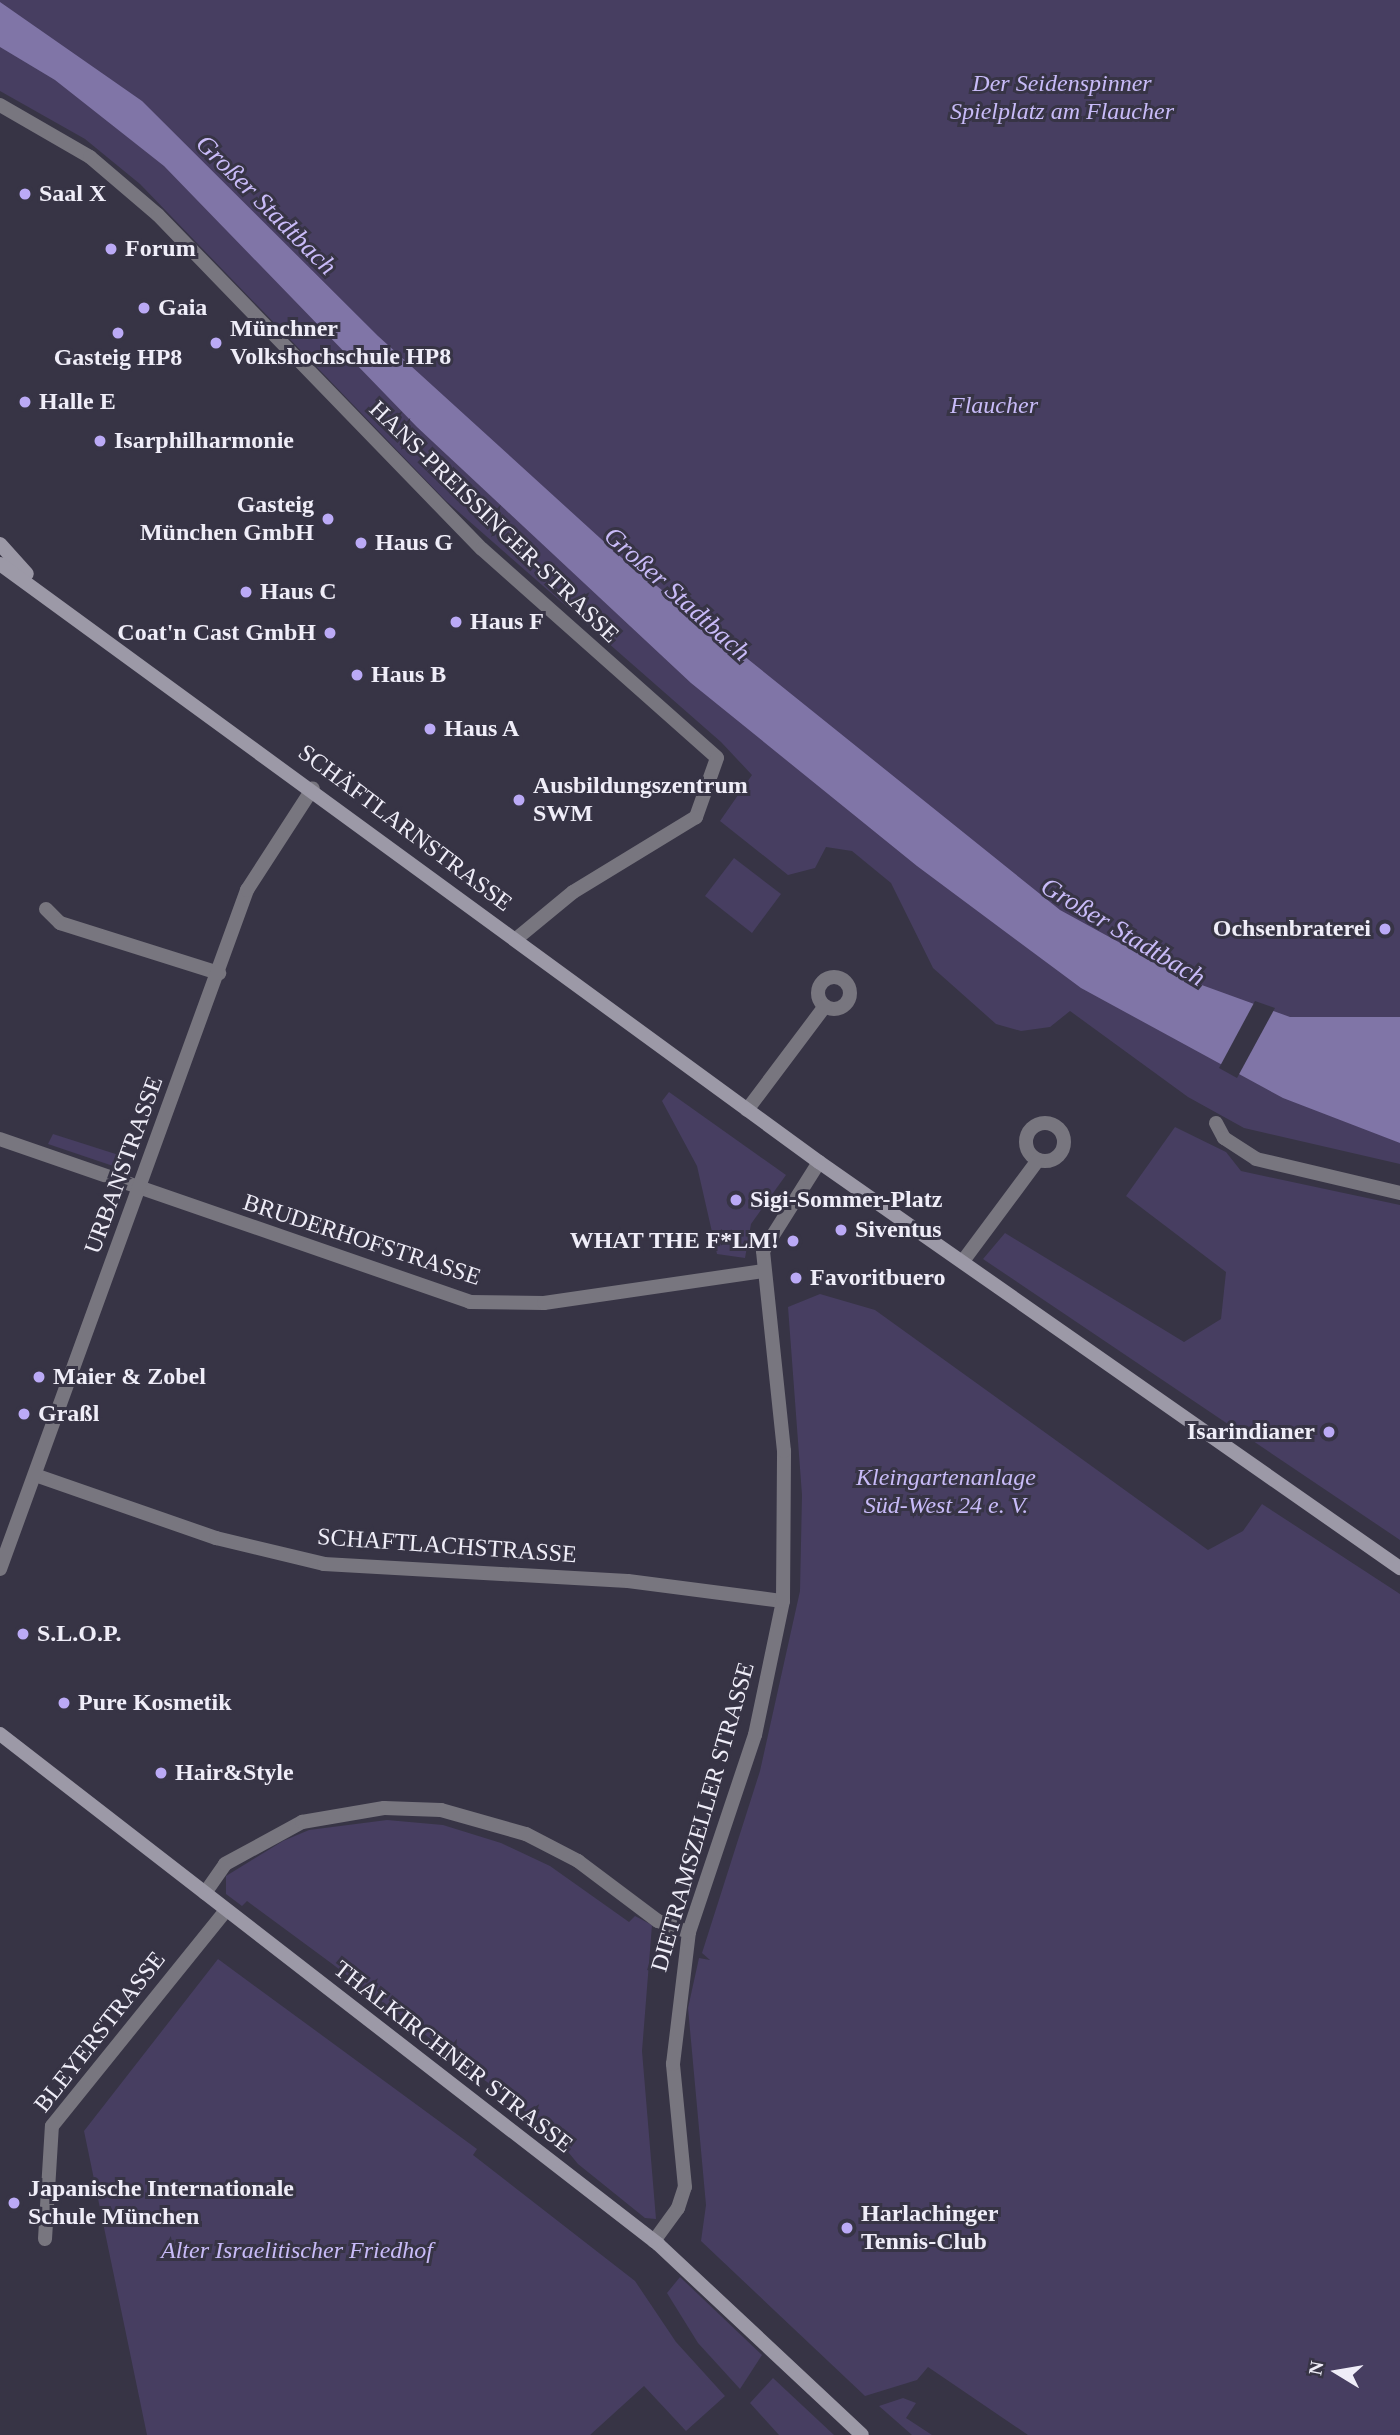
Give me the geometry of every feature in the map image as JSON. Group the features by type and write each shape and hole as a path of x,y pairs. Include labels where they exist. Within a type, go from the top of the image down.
{"street":[{"name":"HANS-PREISSINGER-STRASSE","path":"0,105 90,157 158,215 489,556 717,758 696,817 573,892 516,939"},
{"name":"SCHÄFTLARNSTRASSE","path":"0,544 35,583"},
{"name":"SCHÄFTLARNSTRASSE","path":"0,564 35,583 819,1163 1400,1568"},
{"name":"URBANSTRASSE","path":"0,1569 247,890 313,788"},
{"path":"46,909 60,923 219,973"},
{"path":"747,1110 824,1006"},
{"path":"1216,1124 1224,1138 1256,1159 1400,1193"},
{"name":"BRUDERHOFSTRASSE","path":"0,1139 139,1190 470,1302 544,1303 764,1271"},
{"path":"963,1261 1038,1160"},
{"name":"DIETRAMSZELLER STRASSE","path":"654,2241 678,2208 685,2187 673,2064 689,1932 755,1735 783,1601 784,1451 764,1271 767,1237 819,1163"},
{"name":"SCHAFTLACHSTRASSE","path":"35,1475 216,1538 324,1564 628,1581 783,1601"},
{"name":"THALKIRCHNER STRASSE","path":"0,1734 654,2241 862,2435"},
{"path":"205,1893 225,1864 302,1822 384,1808 427,1809 509,1826 578,1861 658,1921 689,1932"},
{"name":"BLEYERSTRASSE","path":"45,2239 52,2126 226,1910"}],"green space":[{"name":"Flaucher","path":"0,0 1400,0 1400,1164 1244,1128 1188,1097 1070,1011 1050,1027 1021,1031 996,1024 933,968 891,883 852,851 826,847 815,868 788,875 720,821 752,775 721,742 445,500 140,184 85,139 0,91"},
{"path":"734,858 781,894 752,933 705,896"},
{"name":"Sigi-Sommer-Platz","path":"669,1092 786,1175 751,1224 745,1258 717,1254 697,1166 662,1101"},
{"path":"1175,1127 1226,1152 1241,1171 1400,1205 1400,1540 983,1259 1005,1233 1184,1342 1221,1319 1226,1272 1126,1196"},
{"path":"53,1134 125,1157 119,1168 48,1144"},
{"name":"Kleingartenanlage Süd-West 24 e. V.","path":"820,1294 875,1310 1208,1550 1243,1531 1262,1504 1400,1594 1400,2435 1028,2435 928,2367 917,2380 865,2396 701,2241 706,2205 688,2008 699,1958 710,1960 702,1953 760,1771 800,1591 802,1495 788,1307"},
{"path":"387,1820 443,1825 501,1843 550,1866 629,1922 635,1916 652,1925 642,2051 656,2219 645,2218 578,2164 550,2130 331,1963 247,1901 242,1906 226,1894 226,1876 283,1841 309,1830"},
{"name":"Alter Israelitischer Friedhof","path":"218,1959 477,2149 473,2155 635,2281 676,2342 725,2396 686,2431 644,2386 590,2435 147,2435 84,2131"},
{"path":"680,2277 762,2355 740,2389 698,2343 667,2293"},
{"path":"773,2378 834,2435 779,2435 750,2403"},
{"path":"903,2398 916,2403 906,2418 932,2435 912,2435 879,2406"}],"shaded area":[{"path":"0,2 142,101 378,336 622,558 1060,910 1188,980 1290,1017 1400,1017 1400,1143 1283,1098 1081,988 917,866 691,683 417,427 164,166 55,80 0,47"}],"pier":[{"path":"1255,1001 1275,1008 1237,1078 1219,1068"}],"place":[{"name":"Saal X","path":"25,194"},
{"name":"Forum","path":"111,249"},
{"name":"Gaia","path":"144,308"},
{"name":"Gasteig HP8","path":"118,333"},
{"name":"Münchner Volkshochschule HP8","path":"216,343"},
{"name":"Halle E","path":"25,402"},
{"name":"Isarphilharmonie","path":"100,441"},
{"name":"Gasteig München GmbH","path":"328,519"},
{"name":"Haus G","path":"361,543"},
{"name":"Haus C","path":"246,592"},
{"name":"Haus F","path":"456,622"},
{"name":"Coat'n Cast GmbH","path":"330,633"},
{"name":"Haus B","path":"357,675"},
{"name":"Haus A","path":"430,729"},
{"name":"Ausbildungszentrum SWM","path":"519,800"},
{"name":"Ochsenbraterei","path":"1385,929"},
{"name":"Sigi-Sommer-Platz","path":"736,1200"},
{"name":"Siventus","path":"841,1230"},
{"name":"WHAT THE F*LM!","path":"793,1241"},
{"name":"Favoritbuero","path":"796,1278"},
{"name":"Maier & Zobel","path":"39,1377"},
{"name":"Graßl","path":"24,1414"},
{"name":"Isarindianer","path":"1329,1432"},
{"name":"S.L.O.P.","path":"23,1634"},
{"name":"Pure Kosmetik","path":"64,1703"},
{"name":"Hair&Style","path":"161,1773"},
{"name":"Japanische Internationale Schule München","path":"14,2203"},
{"name":"Harlachinger Tennis-Club","path":"847,2228"}],"park label":[{"name":"Der Seidenspinner Spielplatz am Flaucher","path":"1062,98"}],"water label":[{"name":"Großer Stadtbach","path":"266,205"},
{"name":"Großer Stadtbach","path":"677,594"},
{"name":"Großer Stadtbach","path":"1123,932"}]}
